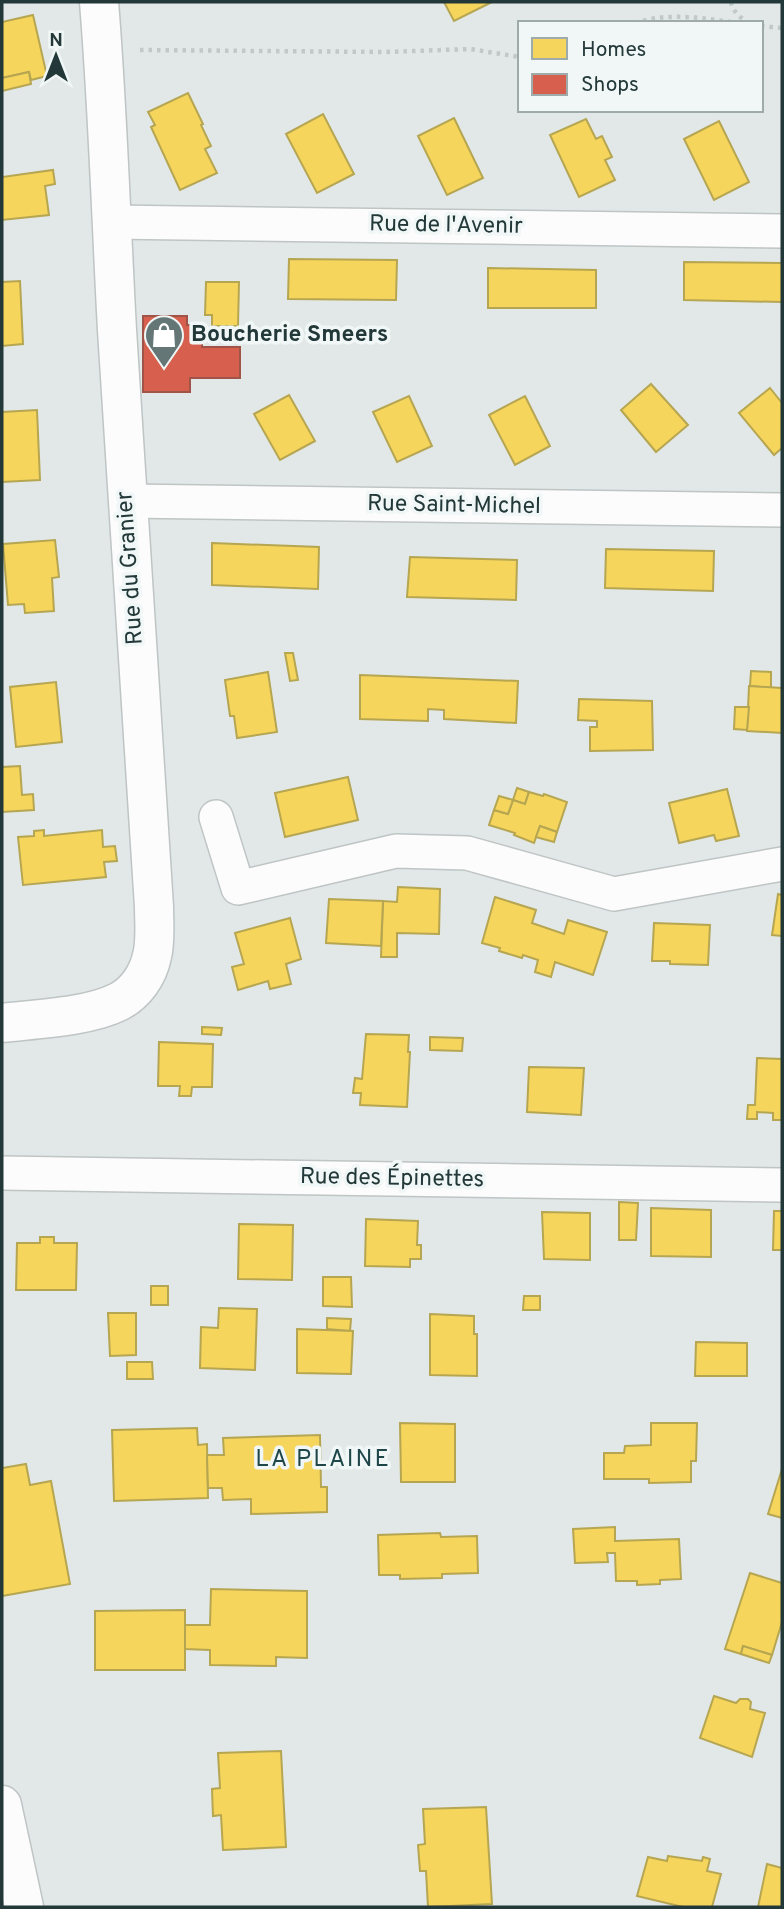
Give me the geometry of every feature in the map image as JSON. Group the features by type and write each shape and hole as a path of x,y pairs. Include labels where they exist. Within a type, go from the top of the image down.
{"street":[{"name":"Rue du Granier","path":"2,1023 92,1010 119,1002 137,987 148,971 153,954 154,908 127,501 99,2"},
{"name":"Rue de l'Avenir","path":"111,222 782,231"},
{"name":"Rue Saint-Michel","path":"127,501 782,510"},
{"path":"216,817 238,888 396,851 467,853 614,894 782,864"},
{"name":"Rue des Épinettes","path":"2,1173 782,1185"},
{"path":"2,1805 23,1907"}],"path":[{"path":"730,2 739,17 745,21"},
{"path":"641,21 653,17 723,21"},
{"path":"763,26 782,28"},
{"path":"103,50 386,52 470,49 518,57"}],"building: Homes":[{"path":"444,2 492,2 454,21"},
{"path":"33,15 47,76 31,80 29,72 2,78 2,22"},
{"path":"29,72 31,84 2,91 2,78"},
{"path":"188,93 211,146 205,149 217,173 180,190 151,127 155,125 148,112"},
{"path":"323,114 354,174 317,193 286,134"},
{"path":"454,118 483,178 447,195 418,136"},
{"path":"586,119 596,139 602,136 612,157 605,160 615,180 579,197 550,135"},
{"path":"719,121 749,182 714,200 684,139"},
{"path":"53,170 55,184 45,186 49,215 2,220 2,177"},
{"path":"289,259 397,260 396,300 288,299"},
{"path":"684,262 782,263 782,302 684,300"},
{"path":"488,268 596,270 596,308 488,308"},
{"path":"20,281 23,344 2,346 2,282"},
{"path":"206,282 239,282 238,326 212,326 212,315 205,315"},
{"path":"651,384 688,425 656,452 621,410"},
{"path":"770,388 782,403 782,448 774,455 739,413"},
{"path":"289,395 315,441 280,460 254,414"},
{"path":"409,396 432,446 397,462 373,412"},
{"path":"525,396 550,446 515,465 489,415"},
{"path":"37,410 40,480 2,482 2,412"},
{"path":"55,540 59,577 52,578 54,611 25,613 24,604 8,605 3,544"},
{"path":"212,543 319,547 318,589 212,585"},
{"path":"606,549 714,551 713,591 605,588"},
{"path":"410,557 517,560 516,600 407,597"},
{"path":"285,653 293,653 298,680 290,681"},
{"path":"751,671 771,672 771,688 750,686"},
{"path":"268,672 277,732 237,738 234,716 230,716 225,680"},
{"path":"360,675 518,681 516,723 444,719 444,710 428,709 428,721 360,719"},
{"path":"56,682 62,742 16,747 10,687"},
{"path":"749,686 782,688 782,733 747,731"},
{"path":"579,699 652,701 653,750 590,751 590,727 597,727 597,721 578,720"},
{"path":"735,707 749,707 747,730 734,729"},
{"path":"20,766 22,795 33,794 34,810 2,812 2,767"},
{"path":"348,777 358,820 285,837 275,793"},
{"path":"517,788 529,792 525,804 513,800"},
{"path":"727,789 739,836 716,841 714,835 679,843 669,803"},
{"path":"529,792 567,802 557,832 540,826 534,843 514,835 515,833 489,825 494,810 508,814 513,800 525,804"},
{"path":"499,796 513,800 508,814 494,810"},
{"path":"540,826 557,832 554,842 536,837"},
{"path":"44,830 44,836 102,830 103,847 115,846 117,861 104,862 106,877 23,885 18,837 34,836 34,831"},
{"path":"398,887 440,889 439,934 397,933 397,957 381,957 383,901 397,902"},
{"path":"778,894 782,895 782,936 772,935"},
{"path":"495,897 536,910 532,923 564,934 568,920 607,932 593,975 555,962 551,977 535,972 538,960 523,955 522,958 482,943"},
{"path":"329,899 383,901 381,946 326,943"},
{"path":"290,918 301,959 286,964 291,984 270,989 268,981 238,990 232,967 244,964 235,933"},
{"path":"654,923 710,925 708,965 652,961"},
{"path":"202,1027 222,1028 221,1035 202,1034"},
{"path":"366,1034 409,1035 407,1107 360,1105 361,1093 353,1093 355,1078 362,1079"},
{"path":"430,1037 463,1038 462,1051 430,1050"},
{"path":"159,1042 213,1044 212,1087 192,1087 191,1096 179,1096 180,1086 158,1086"},
{"path":"757,1058 782,1059 782,1120 773,1120 773,1113 757,1112 757,1119 747,1119 748,1105 755,1105"},
{"path":"529,1067 584,1068 581,1115 527,1112"},
{"path":"619,1202 638,1203 636,1240 619,1240"},
{"path":"651,1208 711,1210 711,1257 651,1256"},
{"path":"774,1211 782,1211 782,1250 773,1250"},
{"path":"542,1212 590,1213 590,1260 544,1259"},
{"path":"366,1219 418,1221 417,1245 421,1245 421,1259 410,1259 410,1267 365,1266"},
{"path":"239,1224 293,1225 292,1280 238,1279"},
{"path":"40,1237 54,1237 54,1243 77,1243 76,1290 16,1290 17,1243 40,1243"},
{"path":"323,1277 351,1277 352,1307 323,1306"},
{"path":"151,1286 168,1286 168,1305 151,1305"},
{"path":"524,1296 540,1296 540,1310 523,1310"},
{"path":"219,1308 257,1309 255,1370 200,1368 201,1327 218,1328"},
{"path":"108,1313 136,1313 136,1355 110,1356"},
{"path":"430,1314 474,1316 477,1376 430,1375"},
{"path":"327,1318 351,1319 350,1331 327,1329"},
{"path":"297,1329 353,1331 351,1374 297,1373"},
{"path":"696,1342 747,1343 747,1376 695,1376"},
{"path":"127,1362 152,1362 153,1379 127,1379"},
{"path":"400,1423 455,1424 455,1482 401,1482"},
{"path":"651,1423 697,1423 696,1461 691,1461 691,1482 649,1483 649,1479 604,1479 604,1453 624,1453 625,1446 651,1445"},
{"path":"197,1428 198,1445 207,1444 208,1498 114,1501 112,1430"},
{"path":"320,1435 321,1487 327,1487 327,1512 251,1514 251,1499 223,1500 222,1488 208,1488 207,1455 224,1455 223,1438"},
{"path":"26,1464 30,1485 51,1481 70,1584 2,1596 2,1468"},
{"path":"782,1469 782,1518 768,1514"},
{"path":"615,1527 615,1541 679,1539 681,1579 660,1580 660,1584 637,1585 637,1581 616,1581 615,1553 607,1553 608,1562 575,1563 573,1529"},
{"path":"440,1533 441,1537 477,1536 478,1573 442,1574 442,1578 400,1579 400,1575 379,1575 378,1535"},
{"path":"750,1573 782,1583 782,1622 772,1655 743,1646 741,1654 725,1649"},
{"path":"211,1589 307,1591 307,1658 276,1657 276,1666 210,1665 210,1650 185,1649 185,1625 210,1625"},
{"path":"185,1610 185,1670 95,1670 95,1611"},
{"path":"743,1646 772,1655 769,1663 741,1654"},
{"path":"714,1696 736,1703 740,1699 748,1699 751,1702 750,1709 765,1713 752,1757 700,1738"},
{"path":"281,1751 286,1847 223,1850 221,1815 213,1816 212,1789 220,1788 218,1753"},
{"path":"486,1807 492,1904 428,1907 426,1871 420,1871 418,1845 425,1844 423,1809"},
{"path":"668,1856 702,1861 703,1857 710,1859 707,1871 721,1874 712,1907 683,1907 637,1896 648,1857 667,1861"},
{"path":"767,1864 782,1868 782,1907 758,1907"}],"building: Shops":[{"path":"143,316 187,316 187,325 195,325 195,334 202,334 202,347 240,347 240,378 190,378 190,392 143,392"}],"place":[{"name":"Boucherie Smeers","path":"164,369"}],"district":[{"name":"LA PLAINE","path":"323,1460"}]}
